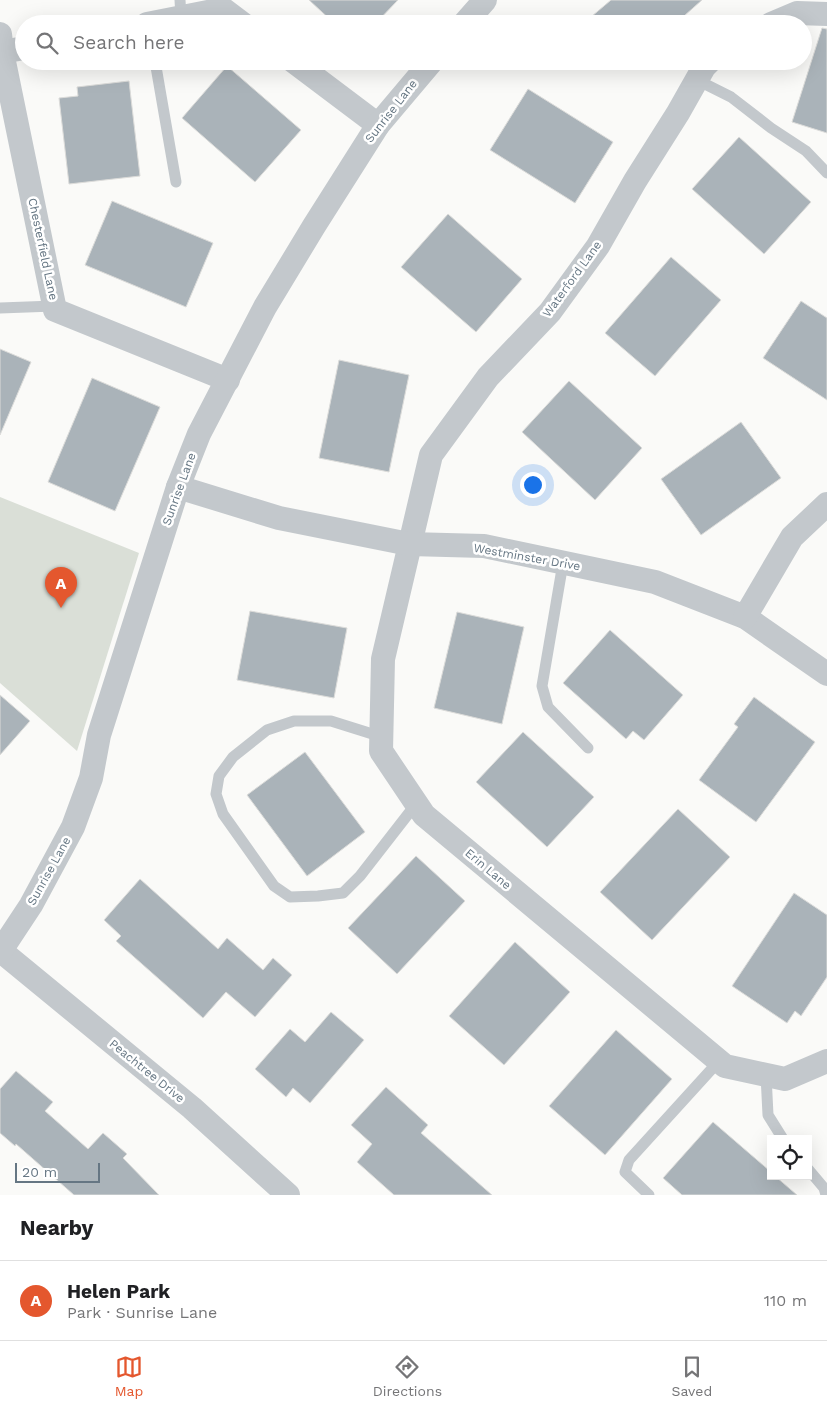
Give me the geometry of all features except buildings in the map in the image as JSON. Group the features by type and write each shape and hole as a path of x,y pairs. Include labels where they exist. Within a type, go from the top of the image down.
{"street":[{"path":"472,15 484,0"},
{"path":"167,15 181,8 223,9 231,15"},
{"path":"792,15 797,13 827,14"},
{"name":"Chesterfield Lane","path":"9,45 55,310 228,380"},
{"path":"305,70 378,125"},
{"name":"Sunrise Lane","path":"1,952 31,905 74,827 91,778 99,735 178,487 199,434 265,307 378,125 424,70"},
{"name":"Waterford Lane","path":"409,544 431,455 488,376 550,312 592,253 702,70"},
{"name":"Westminster Drive","path":"178,487 279,518 409,544 484,546 655,582 745,617 827,674"},
{"path":"745,617 792,536 827,504"},
{"name":"Erin Lane","path":"409,544 383,659 381,751 424,816 725,1066 775,1077"},
{"name":"Peachtree Drive","path":"1,952 192,1108 288,1195"},
{"path":"775,1077 827,1061"}],"lane":[{"path":"157,70 176,182"},
{"path":"697,80 731,97 771,128 806,151 827,172"},
{"path":"0,308 54,306"},
{"path":"564,563 542,686 548,707 588,748"},
{"path":"382,737 331,721 294,721 267,730 233,757 219,776 216,794 223,814 274,886 290,897 318,896 343,892 360,876 416,804"},
{"path":"649,1195 624,1172 629,1160 719,1061"},
{"path":"775,1077 768,1115 780,1135"},
{"path":"812,1173 824,1188 826,1195"}],"shaded area":[{"path":"0,497 139,553 77,751 0,683"}],"place":[{"name":"Helen Park","path":"61,608"}]}
